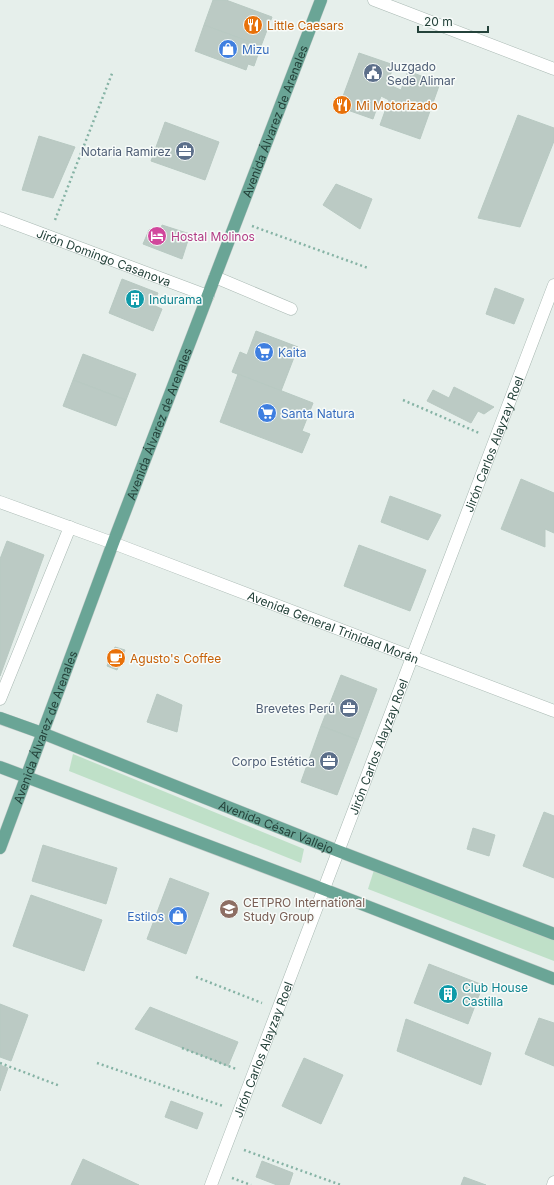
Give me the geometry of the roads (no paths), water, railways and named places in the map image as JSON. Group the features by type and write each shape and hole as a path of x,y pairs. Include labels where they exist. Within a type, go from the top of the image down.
{"main road":[{"name":"Avenida Álvarez de Arenales","path":"0,848 112,542 321,0"},
{"name":"Avenida César Vallejo","path":"0,718 42,733 338,851 554,934"},
{"path":"0,767 323,889 554,979"}],"street":[{"path":"374,0 554,69"},
{"name":"Jirón Domingo Casanova","path":"0,218 208,296"},
{"path":"215,277 291,309"},
{"name":"Jirón Carlos Alayzay Roel","path":"211,1185 554,285"},
{"name":"Avenida General Trinidad Morán","path":"0,502 112,542 554,712"},
{"path":"0,699 70,527"}],"place":[{"name":"Little Caesars","path":"253,25"},
{"name":"Mizu","path":"228,49"},
{"name":"Juzgado Sede Alimar","path":"373,73"},
{"name":"Mi Motorizado","path":"342,105"},
{"name":"Notaria Ramirez","path":"185,151"},
{"name":"Hostal Molinos","path":"157,236"},
{"name":"Indurama","path":"135,299"},
{"name":"Kaita","path":"264,352"},
{"name":"Santa Natura","path":"267,413"},
{"name":"Agusto's Coffee","path":"116,658"},
{"name":"Brevetes Perú","path":"349,708"},
{"name":"Corpo Estética","path":"329,761"},
{"name":"CETPRO International Study Group","path":"229,909"},
{"name":"Estilos","path":"178,916"},
{"name":"Club House Castilla","path":"448,994"}]}
